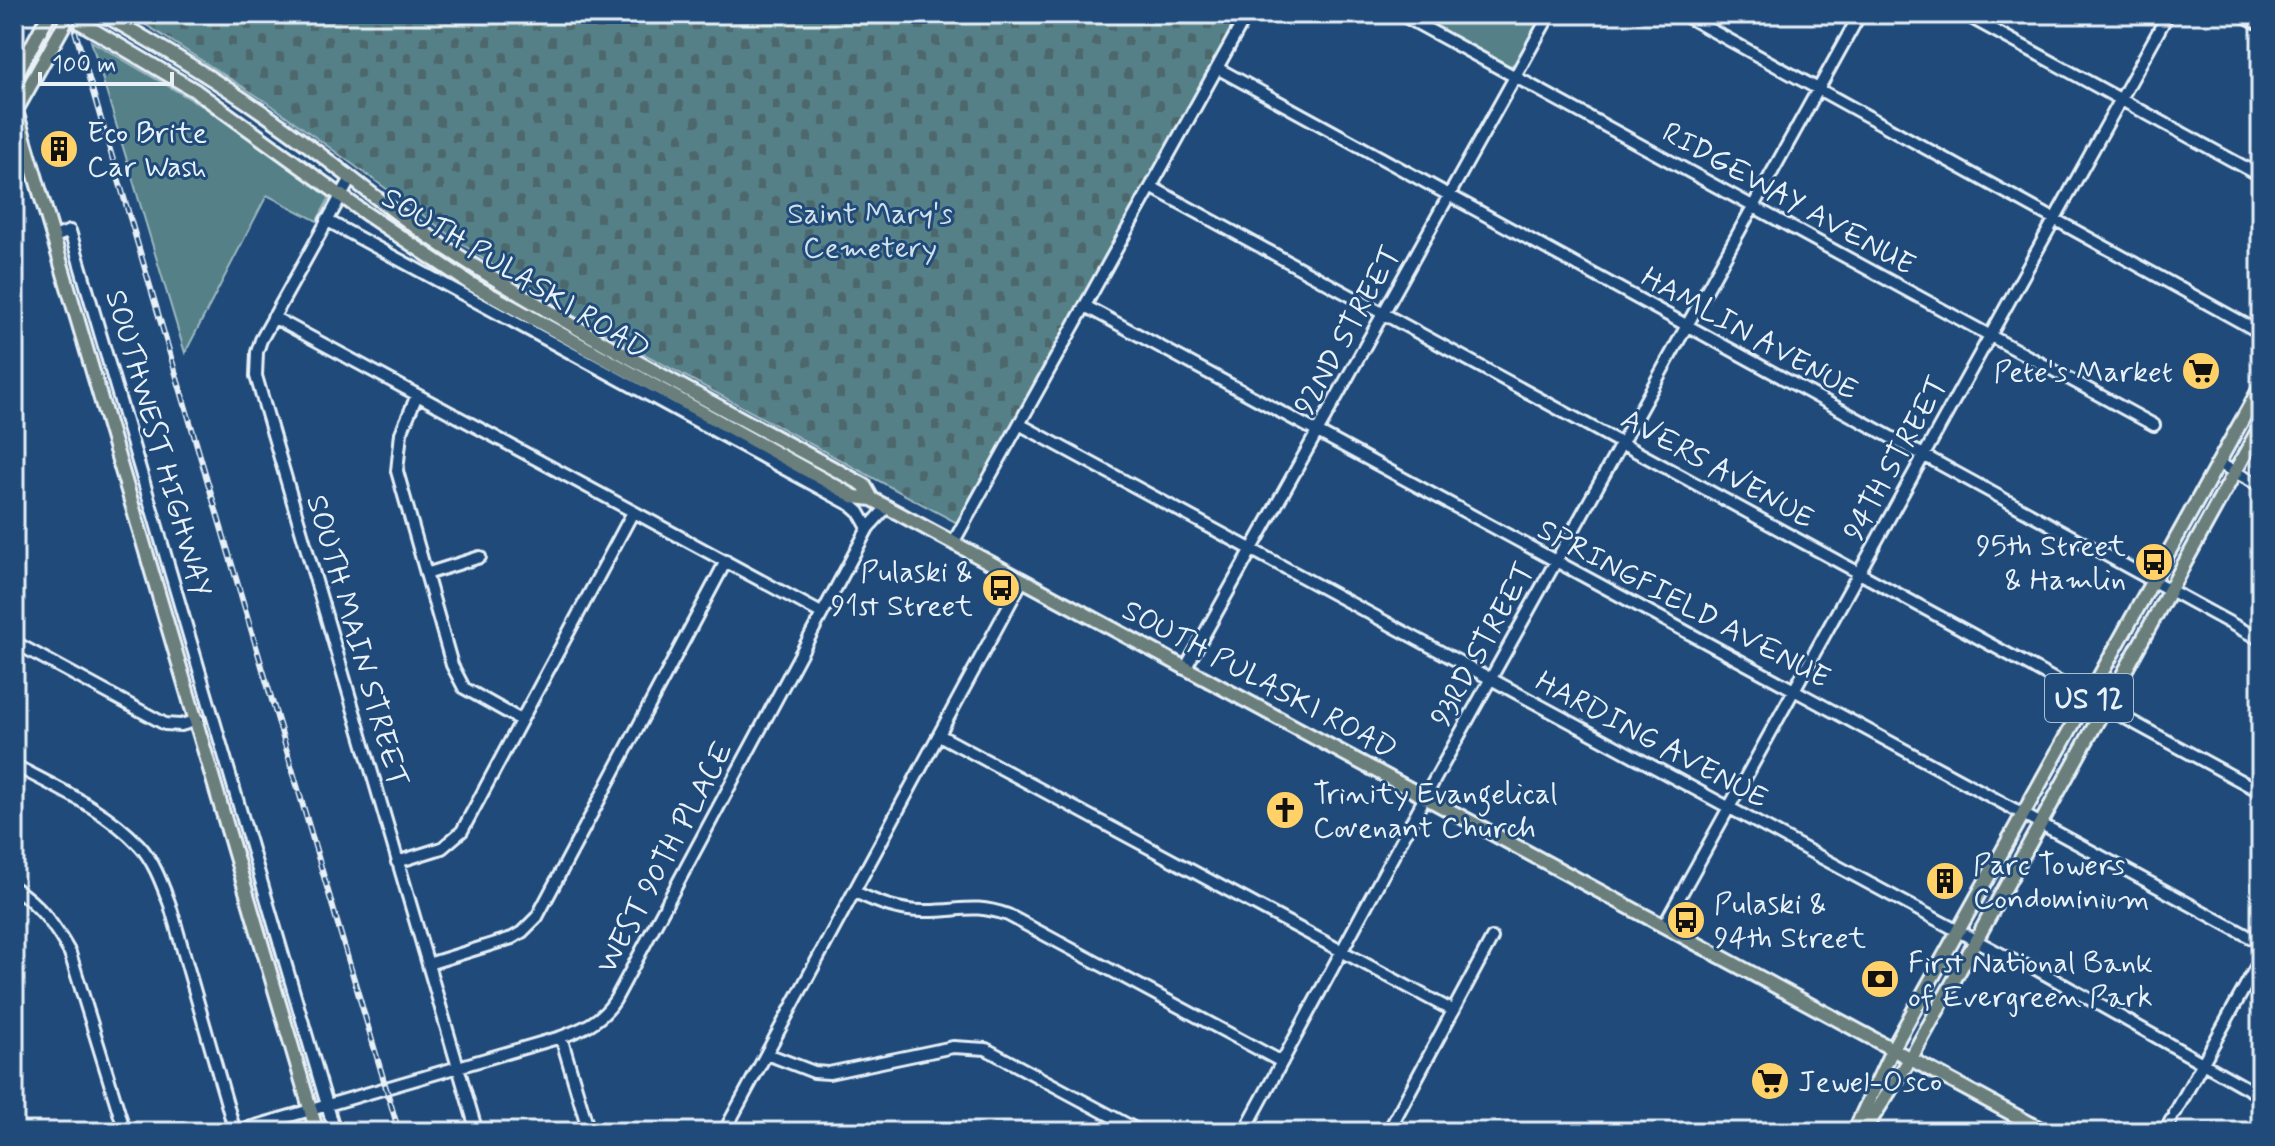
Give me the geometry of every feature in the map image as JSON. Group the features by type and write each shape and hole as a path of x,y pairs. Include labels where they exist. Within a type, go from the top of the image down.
{"main road":[{"path":"14,79 49,14"},
{"path":"15,110 68,15"},
{"name":"SOUTH PULASKI ROAD","path":"68,15 196,91 418,250 509,306 855,497 872,499 2046,1132"},
{"name":"SOUTH PULASKI ROAD","path":"108,16 233,92 445,247 577,329 864,485 872,499"},
{"name":"SOUTHWEST HIGHWAY","path":"15,110 198,720 317,1132"},
{"path":"14,152 31,162"},
{"name":"US 12","path":"1854,1132 1893,1048 2261,386"},
{"name":"US 12","path":"1863,1132 1911,1058 2261,425"}],"street":[{"path":"953,543 1247,14"},
{"name":"RIDGEWAY AVENUE","path":"1400,14 2154,425"},
{"name":"92ND STREET","path":"1185,669 1550,14"},
{"path":"1682,14 2261,333"},
{"name":"93RD STREET","path":"1244,1132 1425,797 1860,14"},
{"path":"1964,14 2261,176"},
{"name":"94TH STREET","path":"1664,925 2168,14"},
{"path":"2241,14 2261,25"},
{"name":"HAMLIN AVENUE","path":"1217,68 2261,640"},
{"name":"SOUTH MAIN STREET","path":"351,178 273,317 257,352 256,376 477,1132"},
{"name":"AVERS AVENUE","path":"1151,187 2261,792"},
{"path":"326,220 851,505 868,528"},
{"name":"SOUTHWEST HIGHWAY","path":"54,237 70,231 335,1132"},
{"name":"SPRINGFIELD AVENUE","path":"1085,306 2261,943"},
{"path":"273,317 821,613"},
{"path":"417,395 401,433 396,460 400,484 459,683 521,720"},
{"name":"HARDING AVENUE","path":"1019,424 1976,941 2034,968 2261,1096"},
{"path":"2218,463 2261,486"},
{"name":"WEST 90TH PLACE","path":"868,528 872,499"},
{"name":"WEST 90TH PLACE","path":"235,1132 561,1037 585,1028 609,1009 868,528 887,507"},
{"path":"397,862 442,848 458,837 633,512"},
{"path":"426,574 480,557"},
{"path":"428,964 512,938 537,917 726,561"},
{"path":"724,1132 1022,581"},
{"path":"14,642 165,724 181,725 198,720"},
{"path":"189,691 204,686"},
{"path":"939,735 1453,1011"},
{"path":"14,765 89,806 118,825 141,846 157,873 170,905 235,1132"},
{"path":"14,888 33,901 55,926 70,953 125,1132"},
{"path":"855,892 880,904 906,910 928,911 968,906 988,908 1008,915 1282,1062"},
{"path":"1388,1132 1492,938"},
{"path":"2165,1132 2261,958"},
{"path":"561,1037 589,1132"},
{"path":"767,1054 814,1072 829,1073 953,1047 986,1049 1141,1132"}],"green space":[{"name":"Saint Mary's Cemetery","path":"129,14 1240,14 957,523 570,314 483,259 271,105"},
{"path":"1414,14 1543,14 1516,63 1510,66"},
{"path":"91,41 204,107 331,195 317,221 267,195 185,353"}],"railway":[{"path":"70,14 399,1132"}],"place":[{"name":"Eco Brite Car Wash","path":"59,149"},
{"name":"Pete's Market","path":"2201,371"},
{"name":"95th Street & Hamlin","path":"2154,562"},
{"name":"Pulaski & 91st Street","path":"1001,588"},
{"name":"Trinity Evangelical Covenant Church","path":"1285,810"},
{"name":"Parc Towers Condominium","path":"1945,881"},
{"name":"Pulaski & 94th Street","path":"1686,920"},
{"name":"First National Bank of Evergreen Park","path":"1880,979"},
{"name":"Jewel-Osco","path":"1770,1081"}]}
